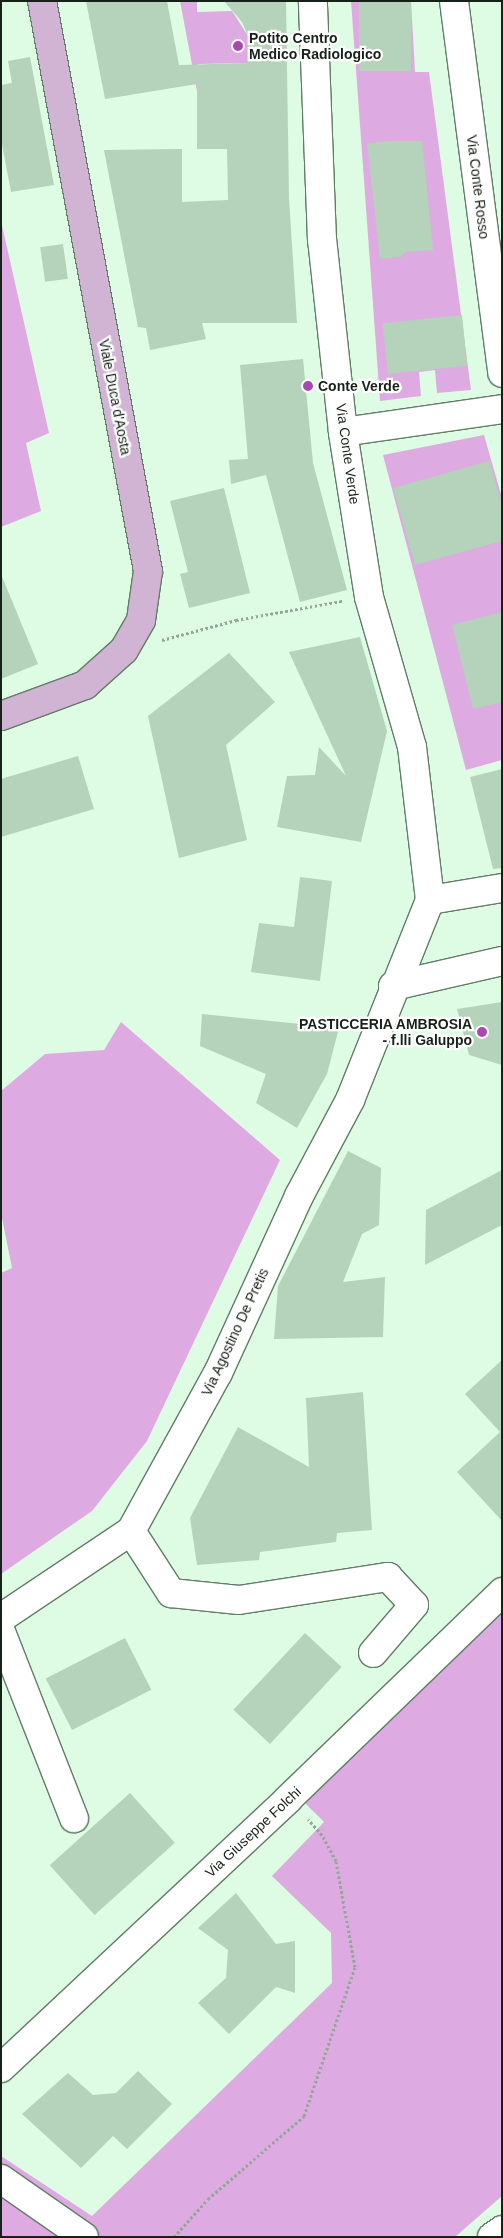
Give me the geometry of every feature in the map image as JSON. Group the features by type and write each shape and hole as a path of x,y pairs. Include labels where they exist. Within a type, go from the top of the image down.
{"main road":[{"name":"Viale Duca d'Aosta","path":"1,716 84,685 124,650 141,620 148,571 42,1"}],"street":[{"name":"Via Conte Verde","path":"313,1 322,240 343,432 369,596 412,748 430,900"},
{"name":"Via Conte Rosso","path":"454,1 502,373"},
{"path":"343,432 502,410"},
{"path":"430,900 502,888"},
{"name":"Via Agostino De Pretis","path":"1,1618 131,1531 218,1373 299,1196 350,1100 393,986 430,900"},
{"path":"393,986 502,961"},
{"path":"131,1531 171,1593 239,1600 388,1577 414,1605 373,1653"},
{"name":"Via Giuseppe Folchi","path":"1,2068 288,1799 502,1592"},
{"path":"1,1632 74,1818"},
{"path":"1,2179 84,2237"},
{"path":"492,2237 502,2230"}],"path":[{"path":"124,650 236,620 369,596"},
{"path":"174,2237 208,2199 304,2116 355,1967 336,1861 322,1835 288,1799"}],"shaded area":[{"path":"180,1 197,1 197,12 232,11 248,36 248,63 198,64 197,91"},
{"path":"351,1 411,1 415,72 429,72 471,390 437,393 435,370 419,372 421,396 380,401"},
{"path":"1,221 49,433 26,443 41,511 1,527"},
{"path":"484,435 502,498 502,760 466,770 383,455"},
{"path":"121,1022 280,1160 147,1441 92,1511 1,1574 1,1273 12,1268 1,1213 1,1091 45,1054 104,1050"},
{"path":"502,1613 502,2196 455,2237 1,2237 1,2156 92,2216 332,1983 331,1933 272,1876 324,1822 301,1799"}],"building":[{"path":"86,1 167,1 179,65 248,63 248,36 242,22 224,1 286,1 289,198 297,323 202,323 206,339 150,350 146,328 138,327 104,150 182,149 182,202 228,200 227,149 197,149 197,84 105,99"},
{"path":"359,1 411,1 411,71 359,71"},
{"path":"30,57 54,185 11,192 1,139 1,85 12,83 8,61"},
{"path":"422,141 433,250 405,252 401,257 380,259 367,143"},
{"path":"63,244 68,279 45,282 40,247"},
{"path":"462,315 467,366 388,374 382,323"},
{"path":"303,359 313,463 347,590 300,602 266,475 231,484 229,460 248,459 240,365"},
{"path":"489,461 502,504 502,541 415,565 393,488"},
{"path":"224,488 250,593 189,608 180,574 188,572 170,501"},
{"path":"1,574 38,664 1,679"},
{"path":"502,612 502,702 473,709 452,625"},
{"path":"360,637 387,731 361,842 277,827 287,776 315,775 319,747 346,776 289,652"},
{"path":"229,653 275,702 226,745 247,840 179,858 148,716"},
{"path":"78,756 94,809 1,837 1,779"},
{"path":"502,769 502,868 493,869 470,777"},
{"path":"300,877 332,881 320,981 251,972 259,923 294,927"},
{"name":"PASTICCERIA AMBROSIA - f.lli Galuppo","path":"502,1002 502,1065 469,1055 457,1009"},
{"path":"202,1014 339,1028 327,1074 297,1128 256,1103 266,1074 200,1046"},
{"path":"348,1151 381,1168 379,1225 362,1234 343,1282 385,1277 383,1337 274,1339 278,1286"},
{"path":"502,1170 502,1225 425,1265 426,1210"},
{"path":"502,1360 502,1521 457,1472 500,1432 465,1394"},
{"path":"363,1392 372,1530 337,1533 336,1542 260,1552 259,1560 197,1565 190,1518 238,1427 309,1467 306,1398"},
{"path":"305,1633 342,1667 270,1744 233,1710"},
{"path":"125,1638 151,1690 72,1730 46,1678"},
{"path":"130,1793 175,1843 95,1915 50,1865"},
{"path":"236,1893 276,1944 295,1941 295,1993 276,1987 229,2034 198,2003 226,1978 228,1950 198,1928"},
{"path":"138,2071 172,2104 127,2149 113,2136 81,2168 22,2114 68,2073 93,2095 116,2093"}],"place":[{"name":"Potito Centro Medico Radiologico","path":"238,46"},
{"name":"Conte Verde","path":"308,386"},
{"name":"PASTICCERIA AMBROSIA - f.lli Galuppo","path":"482,1032"}]}
